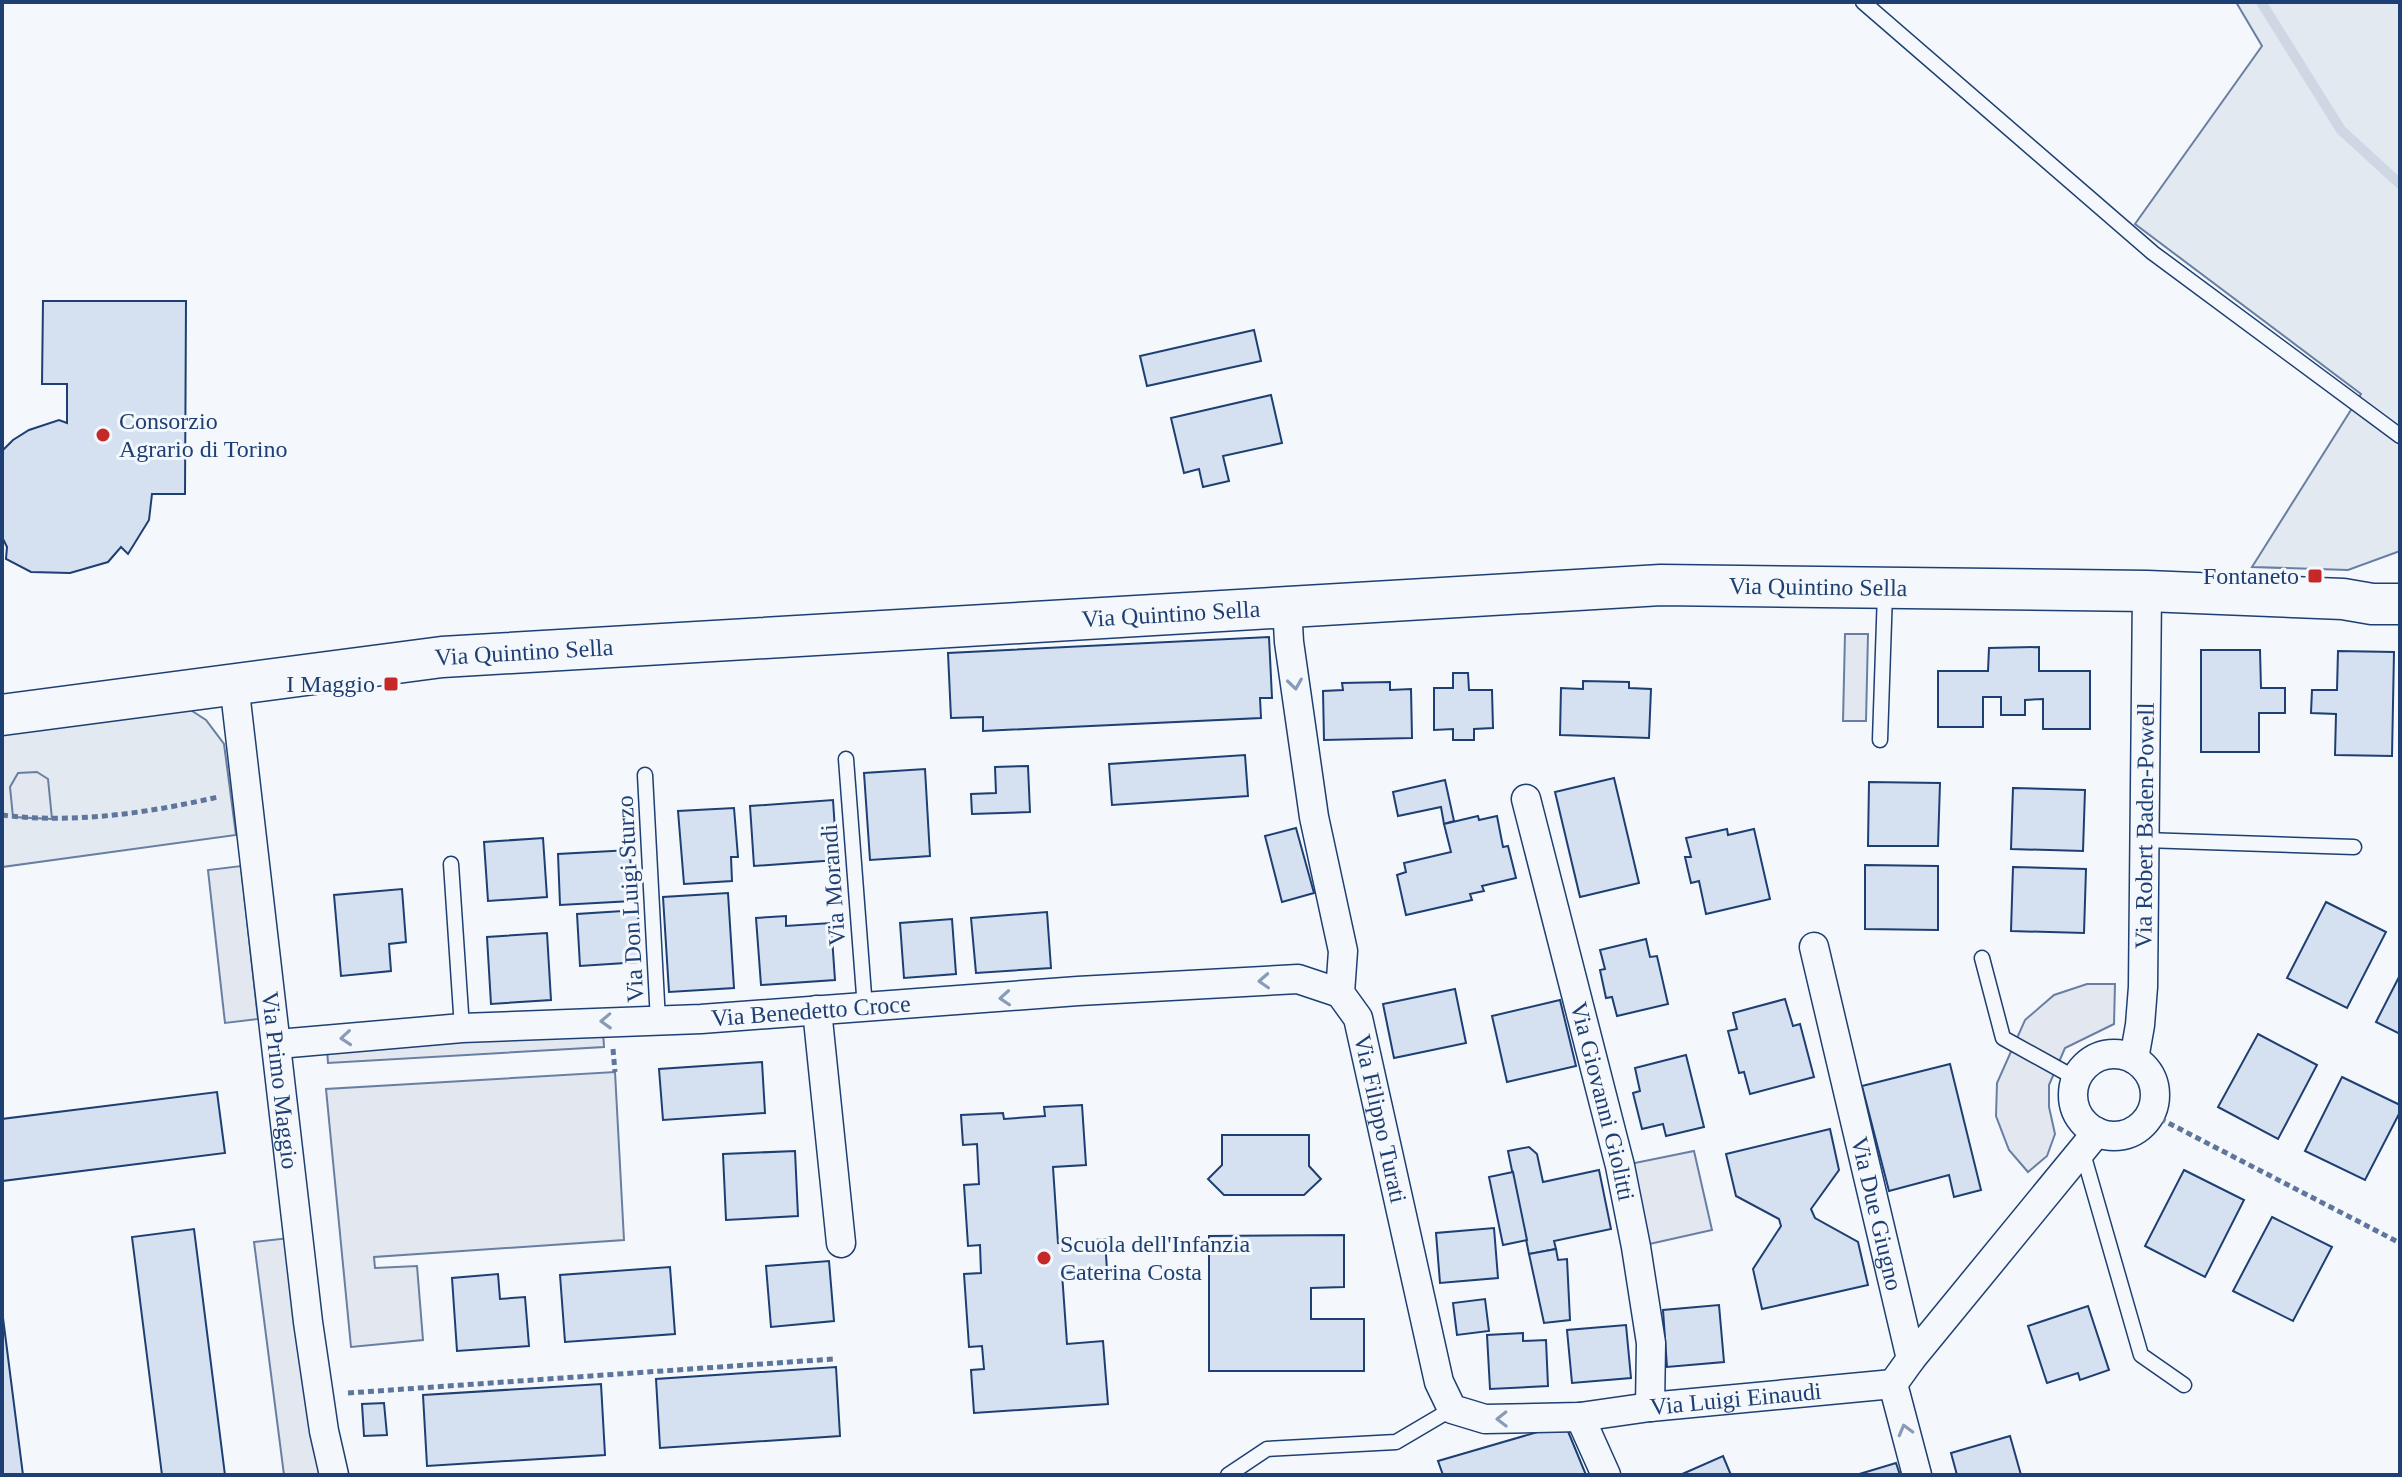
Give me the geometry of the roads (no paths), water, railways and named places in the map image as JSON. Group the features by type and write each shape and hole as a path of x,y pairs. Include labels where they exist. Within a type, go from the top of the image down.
{"street":[{"name":"Via Quintino Sella","path":"2343,599 2400,579"},
{"name":"Via Quintino Sella","path":"2,715 442,657 1661,585 2147,591 2400,604"},
{"name":"Via Robert Baden-Powell","path":"2134,1059 2143,987 2147,591"},
{"path":"1287,606 1289,642 1314,817 1343,951 1340,993"},
{"name":"Via Primo Maggio","path":"234,683 318,1396 334,1475"},
{"name":"Via Giovanni Giolitti","path":"1526,799 1620,1166 1651,1343 1650,1407"},
{"name":"Via Due Giugno","path":"1814,947 1911,1359"},
{"name":"Via Benedetto Croce","path":"278,1044 462,1028 611,1020 658,1021 1078,991 1298,979 1340,993"},
{"name":"Via Filippo Turati","path":"1340,993 1358,1018 1439,1382 1452,1409"},
{"path":"817,1010 841,1243"},
{"path":"1917,1475 1893,1384 2090,1141 2134,1131 2151,1114 2156,1098 2154,1083 2148,1070 2134,1059 2110,1054 2096,1058 2077,1079 2073,1091 2074,1104 2087,1126 2090,1141"},
{"name":"Via Luigi Einaudi","path":"1580,1417 1650,1407 1893,1384"},
{"path":"1452,1409 1485,1419 1580,1417 1606,1475"}],"lane":[{"path":"1863,2 2153,253 2400,436"},
{"path":"1880,740 1885,587"},
{"name":"Via Morandi","path":"846,759 865,1008"},
{"name":"Via Don Luigi Sturzo","path":"645,775 658,1021"},
{"path":"2144,840 2354,847"},
{"path":"451,864 462,1028"},
{"path":"1982,958 2003,1038 2077,1079"},
{"path":"2090,1141 2141,1355 2184,1385"},
{"path":"1228,1475 1267,1449 1396,1442 1452,1409"}],"waterway":[{"path":"2261,2 2341,130 2400,184"}],"place":[{"name":"Consorzio Agrario di Torino","path":"103,435"},
{"name":"Fontaneto","path":"2315,576"},
{"name":"I Maggio","path":"391,684"},
{"name":"Scuola dell'Infanzia Caterina Costa","path":"1044,1258"}]}
